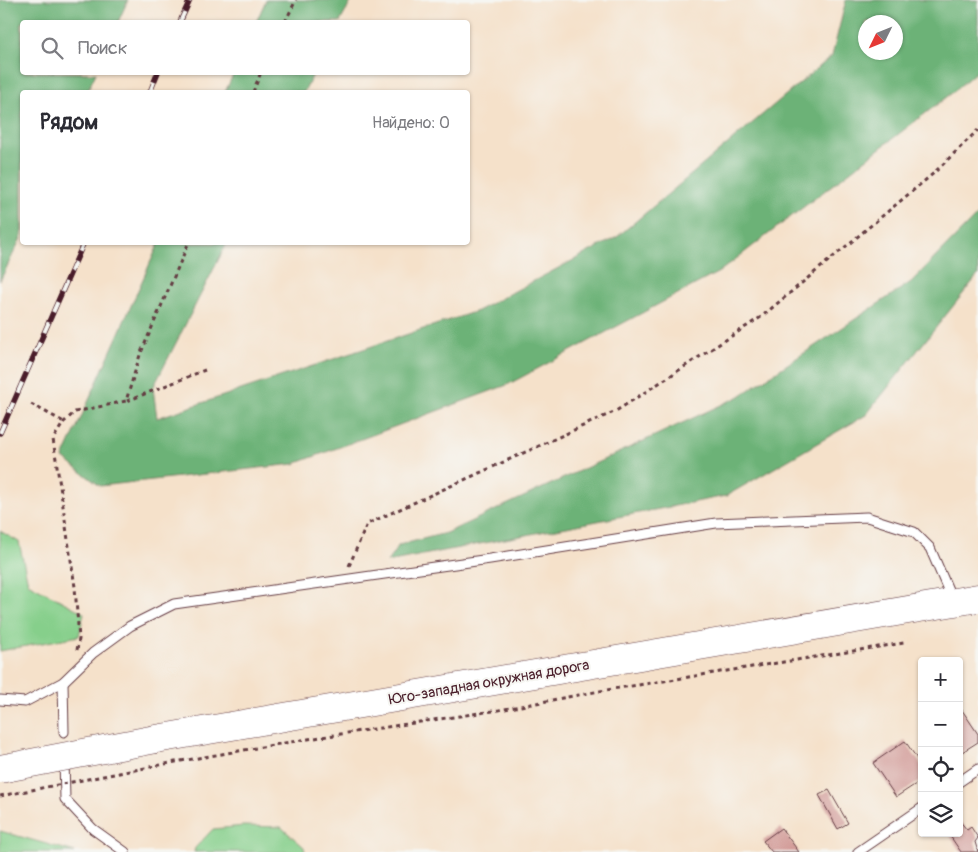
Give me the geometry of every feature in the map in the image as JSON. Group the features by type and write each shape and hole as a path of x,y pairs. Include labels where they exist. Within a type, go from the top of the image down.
{"highway":[{"name":"Юго-западная окружная дорога","path":"0,769 156,739 966,600"}],"lane":[{"path":"0,700 26,702 63,682 93,654 130,626 174,604 716,523 867,517 914,532 930,548 966,600"},
{"path":"63,682 64,732"},
{"path":"64,751 65,799 93,829 125,852"},
{"path":"963,779 978,769"},
{"path":"858,852 918,811"}],"path":[{"path":"286,20 296,0"},
{"path":"254,90 260,75"},
{"path":"347,579 349,560 367,524 616,411 761,317 934,173 978,130"},
{"path":"126,401 140,355 188,245"},
{"path":"63,682 76,664 79,640 75,587 53,439 64,422 76,412 126,401 205,370"},
{"path":"31,404 64,422"},
{"path":"0,796 308,738 499,710 610,690 904,643"}],"green space":[{"path":"0,0 128,0 119,20 20,20 20,75 95,75 88,90 20,90 20,240 0,281"},
{"path":"266,0 352,0 341,20 257,20"},
{"path":"846,0 978,0 978,70 952,93 719,272 507,385 294,464 100,486 63,458 158,245 226,245 153,388 157,418 477,311 617,237 832,56"},
{"path":"233,75 313,75 305,90 226,90"},
{"path":"978,214 978,275 866,415 726,496 387,562 399,545 446,533 738,397 911,282"},
{"path":"0,531 19,542 28,583 84,613 79,636 0,651"},
{"path":"244,826 281,827 304,847 305,852 194,852 195,848 213,829"},
{"path":"0,831 75,852 0,852"}],"building":[{"path":"963,712 978,734 978,742 963,751"},
{"path":"905,741 918,760 918,783 896,797 873,763"},
{"path":"829,790 848,823 838,829 819,795"},
{"path":"963,825 967,830 971,827 978,838 975,842 978,852 961,852 951,837 963,837"},
{"path":"781,828 799,852 772,852 763,841"}],"railway":[{"path":"181,20 190,0"},
{"path":"151,90 157,75"},
{"path":"0,433 83,245"}]}
